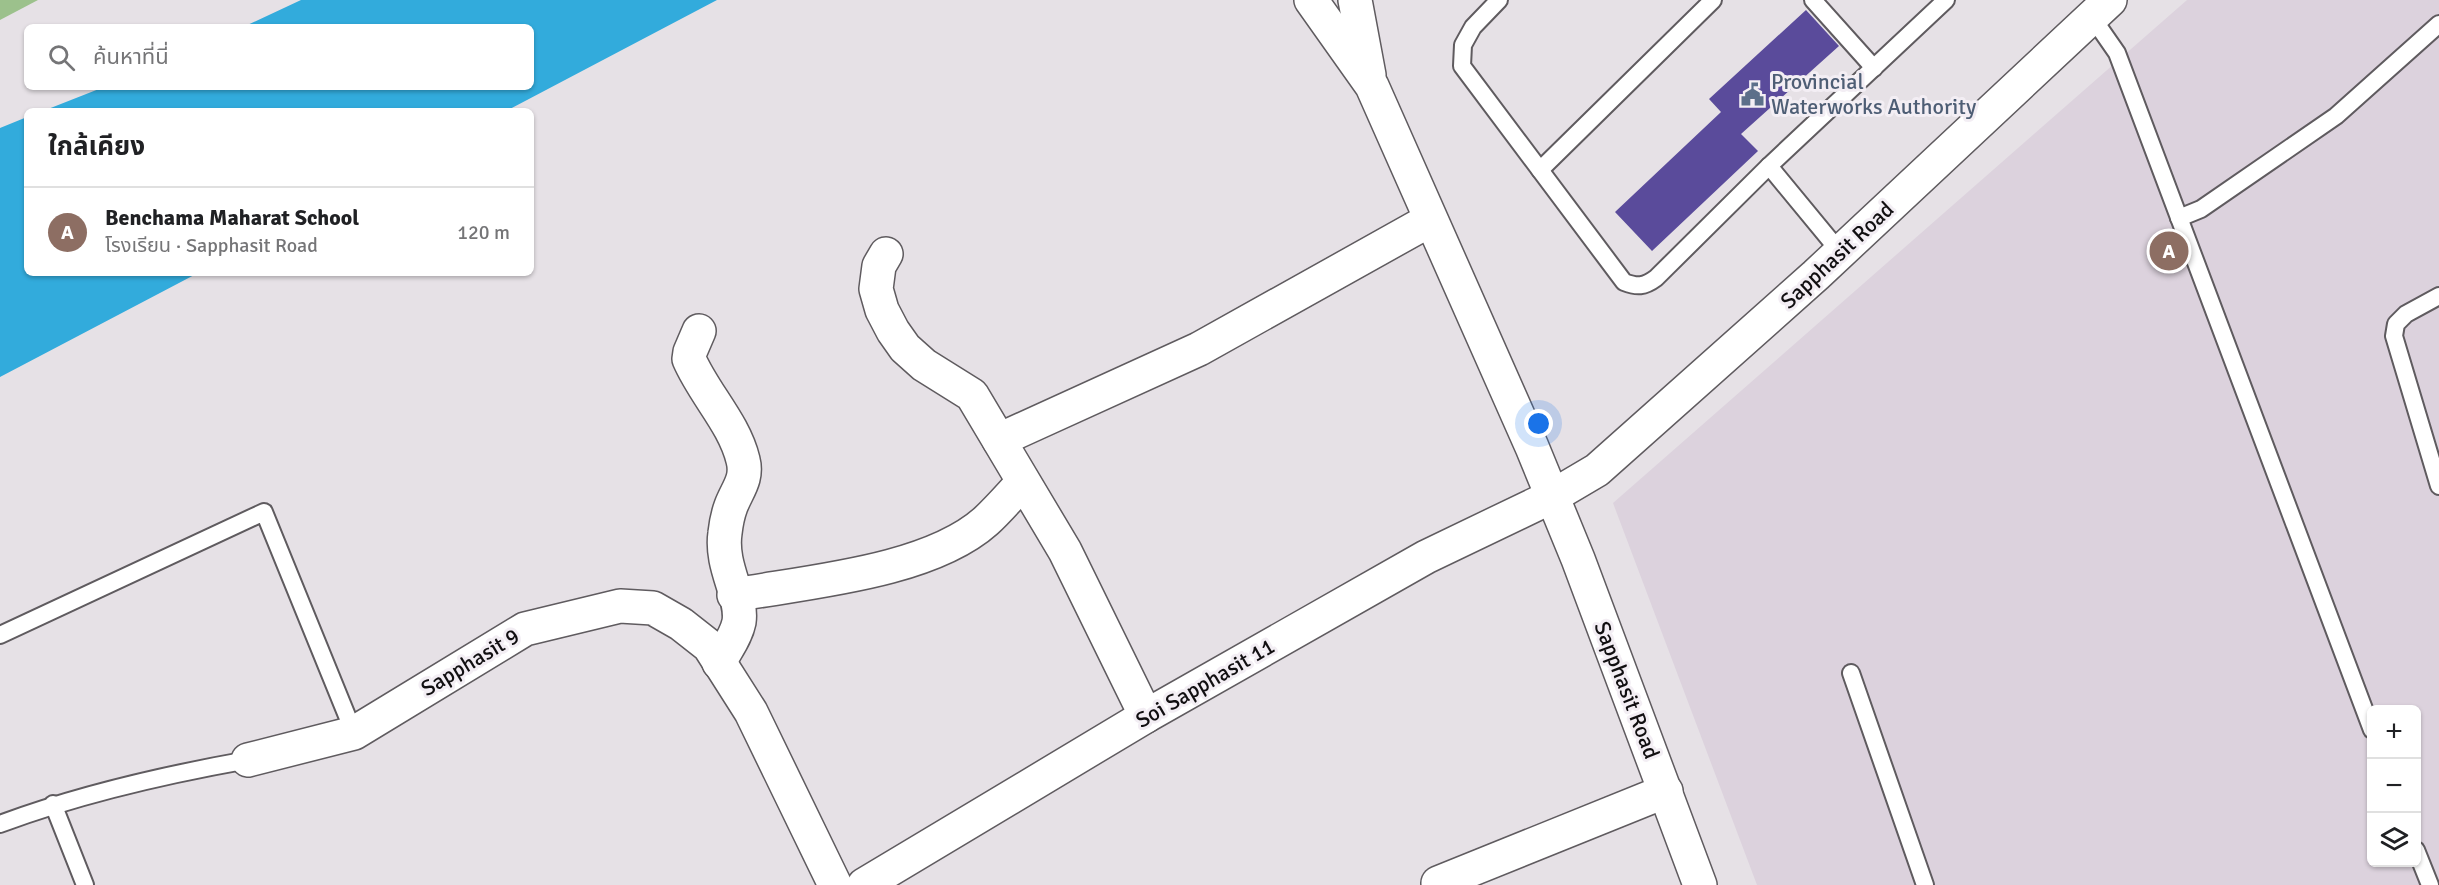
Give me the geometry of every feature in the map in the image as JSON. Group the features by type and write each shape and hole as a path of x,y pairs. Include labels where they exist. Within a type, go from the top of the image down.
{"street":[{"name":"Sapphasit Road","path":"1311,0 1372,86 1553,496 1700,885"},
{"name":"Sapphasit Road","path":"1355,0 1372,86"},
{"name":"Sapphasit Road","path":"1553,496 1609,460 1840,252 2101,9"},
{"path":"999,440 1198,349 1430,220"},
{"path":"886,254 879,266 876,289 882,310 893,331 905,348 924,365 972,395 1065,551 1146,716"},
{"path":"699,331 689,360 734,439 746,471 731,506 723,544 726,566 739,610 734,637 720,663"},
{"path":"734,595 878,569 930,553 956,541 985,522 1023,482"},
{"name":"Soi Sapphasit 11","path":"864,885 1146,716 1426,557 1553,496"},
{"name":"Sapphasit 9","path":"248,760 354,733 525,629 620,606 653,608 681,624 708,646 720,663 751,712 835,885"},
{"path":"1438,884 1666,791"}],"lane":[{"path":"1499,0 1473,27 1463,45 1462,66 1624,282 1636,286 1647,285 1656,278 1769,166 1946,0"},
{"path":"1540,170 1713,0"},
{"path":"1813,0 1874,68"},
{"path":"2101,9 2367,717"},
{"path":"2179,218 2201,209 2336,116 2439,24"},
{"path":"1769,166 1840,252"},
{"path":"2439,296 2406,314 2396,324 2394,336 2439,486"},
{"path":"0,635 264,512 354,733"},
{"path":"1851,673 1925,885"},
{"path":"0,824 53,804 202,768 248,760"},
{"path":"53,804 85,885"},
{"path":"2421,862 2430,885"}],"shaded area":[{"path":"2187,0 2439,0 2439,885 1757,885 1613,503"}],"green space":[{"path":"0,0 38,0 0,20"}],"water":[{"path":"301,0 717,0 512,108 51,108 96,90 534,90 534,24 249,24"},
{"path":"24,118 24,276 192,276 0,377 0,128"}],"building":[{"path":"1806,10 1839,46 1741,134 1758,151 1652,251 1615,212 1721,112 1709,99"}],"place":[{"name":"Provincial Waterworks Authority","path":"1753,94"},
{"name":"Benchama Maharat School","path":"2169,251"}]}
